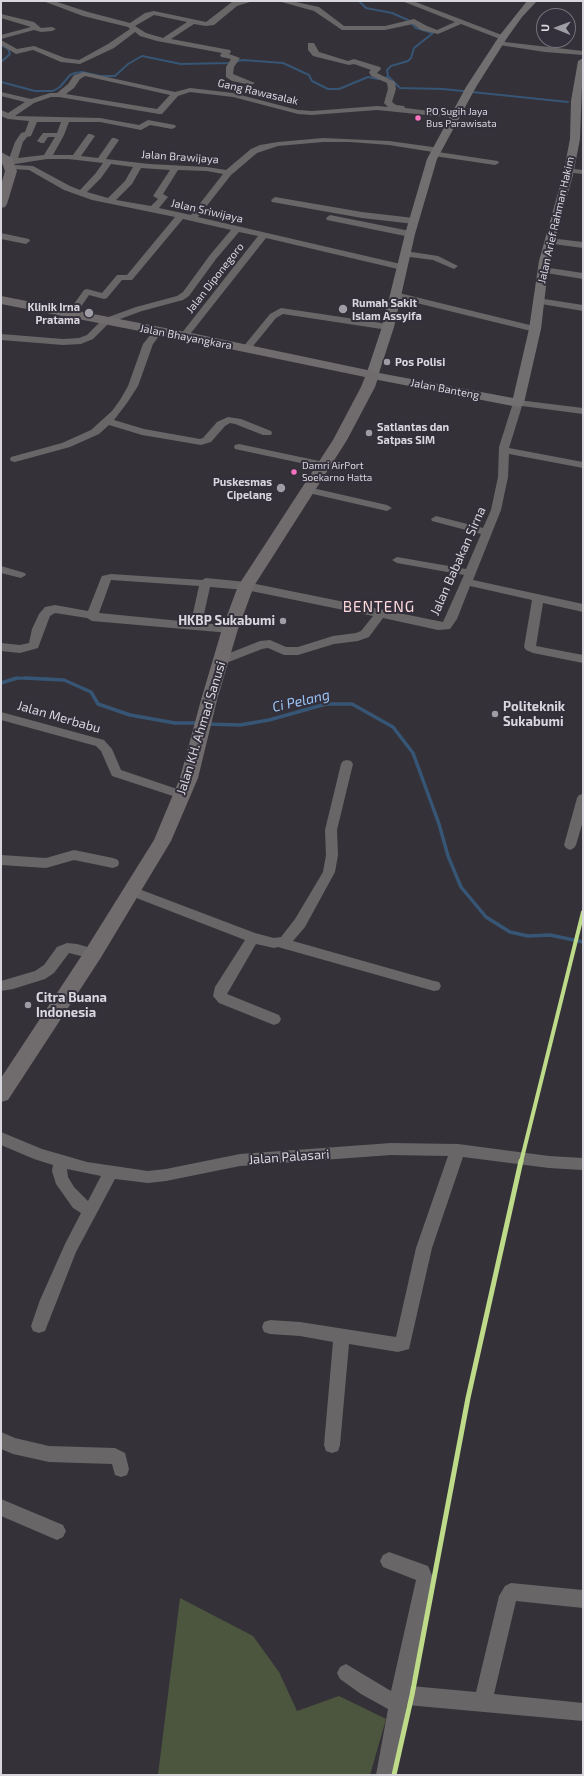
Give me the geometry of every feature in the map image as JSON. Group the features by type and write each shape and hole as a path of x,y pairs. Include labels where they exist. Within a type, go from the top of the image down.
{"highway":[{"path":"1,204 9,164"},
{"name":"Jalan Bhayangkara","path":"1,300 372,375"},
{"name":"Jalan KH. Ahmad Sanusi","path":"1,1094 93,954 162,841 182,795 199,742 208,700 230,629 246,586 324,465 368,387 372,375"}],"main road":[{"path":"372,375 388,327 410,234 435,152 470,91 518,15 531,4 541,1"},
{"name":"Jalan Arief Rahman Hakim","path":"518,403 534,329 549,241 569,170 575,139 576,101 583,60"},
{"name":"Jalan Banteng","path":"372,375 518,403"}],"street":[{"path":"47,1 132,27 142,32 144,35 225,51 227,52 224,55 236,58 230,67 229,75 251,83"},
{"path":"1,42 16,52 34,48 64,60 80,62 111,46 148,15 154,13 202,25 211,23 232,6 249,1"},
{"path":"282,1 316,10 342,28 385,28 414,21 424,28 438,32 460,22"},
{"path":"406,1 501,40 545,50 583,53"},
{"path":"1,16 31,24 35,26 34,28"},
{"path":"165,40 192,22"},
{"path":"1,37 34,28 41,30 52,29"},
{"path":"311,45 312,50 316,54 349,63 354,61 376,69 377,70 373,72 374,74 391,82 392,89 388,103 394,107 416,110 420,112"},
{"name":"Gang Rawasalak","path":"59,95 70,86 77,77 84,74 175,94 190,90 227,94 298,112 312,113 377,108 456,116"},
{"path":"1,94 31,102"},
{"path":"5,114 50,95 59,95 84,105 158,112 175,94"},
{"path":"47,157 69,119 84,105"},
{"path":"5,114 23,119 105,120 141,128 148,122 172,127"},
{"path":"9,164 14,156 19,142 24,135 28,134 35,118"},
{"path":"41,141 46,135 60,135"},
{"path":"75,158 91,136"},
{"path":"80,193 98,176 115,140"},
{"name":"Jalan Brawijaya","path":"31,166 47,157 207,169 228,173 254,151 263,147 278,144 323,140 350,140 389,143 495,163"},
{"name":"Jalan Sriwijaya","path":"9,164 31,166 80,193 110,201 193,218 402,267"},
{"path":"110,201 129,182 138,165"},
{"path":"153,209 164,197 157,196 172,175 175,167"},
{"path":"569,170 583,172"},
{"path":"193,218 228,173"},
{"path":"275,200 362,215 414,221"},
{"path":"71,315 87,292 104,296 120,277 129,278 181,216"},
{"path":"330,218 410,234"},
{"path":"1,337 75,342 90,338 106,321 183,296 237,229"},
{"name":"Jalan Diponegoro","path":"184,336 264,235"},
{"path":"1,236 26,242"},
{"path":"549,241 583,245"},
{"path":"406,254 435,258 454,266"},
{"path":"544,265 583,267"},
{"path":"544,265 583,276"},
{"path":"395,295 534,329"},
{"path":"538,301 583,308"},
{"path":"246,349 273,316 281,311 388,327"},
{"path":"16,459 66,445 95,432 115,413 124,401 132,386 148,344 158,331"},
{"path":"518,403 583,411"},
{"name":"Jalan Babakan Sirna","path":"92,617 106,578 108,577 206,582 246,586 438,626 446,626 451,620 496,510 501,492 504,450 518,403"},
{"path":"107,421 142,432 201,442 207,440 221,424 228,420 237,421 267,433"},
{"path":"239,447 324,465"},
{"path":"504,450 583,465"},
{"path":"308,490 387,508"},
{"path":"436,519 487,532"},
{"path":"397,560 469,577 538,598 583,608"},
{"path":"1,569 22,574"},
{"path":"196,626 206,582"},
{"path":"538,598 530,647 533,650 583,659"},
{"path":"1,648 20,649 34,645 40,622 44,614 49,610 55,609 92,617 230,629"},
{"path":"221,661 260,645 270,644 284,650 298,651 333,640 358,637 365,634 380,614"},
{"name":"Jalan Merbabu","path":"1,716 100,743 106,749 116,773 182,795"},
{"path":"280,943 285,941 300,924 329,872 332,855 331,830 347,764"},
{"path":"570,845 583,798"},
{"path":"1,860 46,863 66,856 74,855 113,863"},
{"path":"132,891 253,938 267,942 280,943 434,986"},
{"path":"253,938 220,991 220,996 231,1002 274,1019"},
{"path":"1,986 13,984 49,969 62,951 67,948 77,949 93,954"},
{"name":"Jalan Palasari","path":"1,1138 39,1155 87,1168 157,1177 245,1159 391,1149 458,1150 549,1162 583,1164"},
{"path":"270,1327 300,1329 398,1345 403,1344 424,1248 458,1150"},
{"path":"61,1160 59,1171 61,1179 78,1203 90,1211"},
{"path":"39,1326 70,1250 112,1172"},
{"path":"332,1445 338,1365 342,1336"},
{"path":"1,1440 13,1446 49,1454 115,1456 119,1459 121,1469"},
{"path":"1,1507 57,1531"},
{"path":"385,1775 398,1701 425,1580 422,1572 389,1561"},
{"path":"483,1702 508,1596 511,1592 583,1599"},
{"path":"346,1673 367,1688 398,1701 412,1695 583,1712"}],"green space":[{"path":"180,1598 253,1636 279,1672 297,1711 339,1696 386,1719 370,1775 158,1775"}],"waterway":[{"path":"359,1 366,8 392,13 408,20 416,28 433,33 414,48 411,58 408,61 391,66 387,70 389,77"},
{"path":"1,45 8,49 10,54 1,62"},
{"path":"1,82 35,91 53,91 60,87 70,75 75,73 82,72 100,76 115,76 128,64 142,56 181,64 229,63 243,60 283,63 309,75 312,81 328,89 339,89 368,77 378,79 389,77"},
{"path":"389,77 400,88 443,89 568,102"},
{"name":"Ci Pelang","path":"1,683 17,678"},
{"name":"Ci Pelang","path":"25,678 38,679"},
{"name":"Ci Pelang","path":"14,679 38,679"},
{"name":"Ci Pelang","path":"38,679 48,679"},
{"name":"Ci Pelang","path":"38,679 64,680 91,692 98,704 130,715 175,723 199,723"},
{"name":"Ci Pelang","path":"207,724 240,725 269,720 326,704 352,704 393,727 413,753 439,824 448,856 461,887 486,917 510,932 528,936 550,935 583,942"}],"transit line":[{"path":"394,1775 412,1695 468,1398 522,1157 583,912"}],"place":[{"name":"PO Sugih Jaya Bus Parawisata","path":"418,118"},
{"name":"Rumah Sakit Islam Assyifa","path":"343,309"},
{"name":"Klinik Irna Pratama","path":"89,313"},
{"name":"Pos Polisi","path":"387,362"},
{"name":"Satlantas dan Satpas SIM","path":"369,433"},
{"name":"Damri AirPort Soekarno Hatta","path":"294,472"},
{"name":"Puskesmas Cipelang","path":"281,488"},
{"name":"HKBP Sukabumi","path":"283,621"},
{"name":"Politeknik Sukabumi","path":"495,714"},
{"name":"Citra Buana Indonesia","path":"28,1005"}],"district":[{"name":"BENTENG","path":"379,607"}]}
